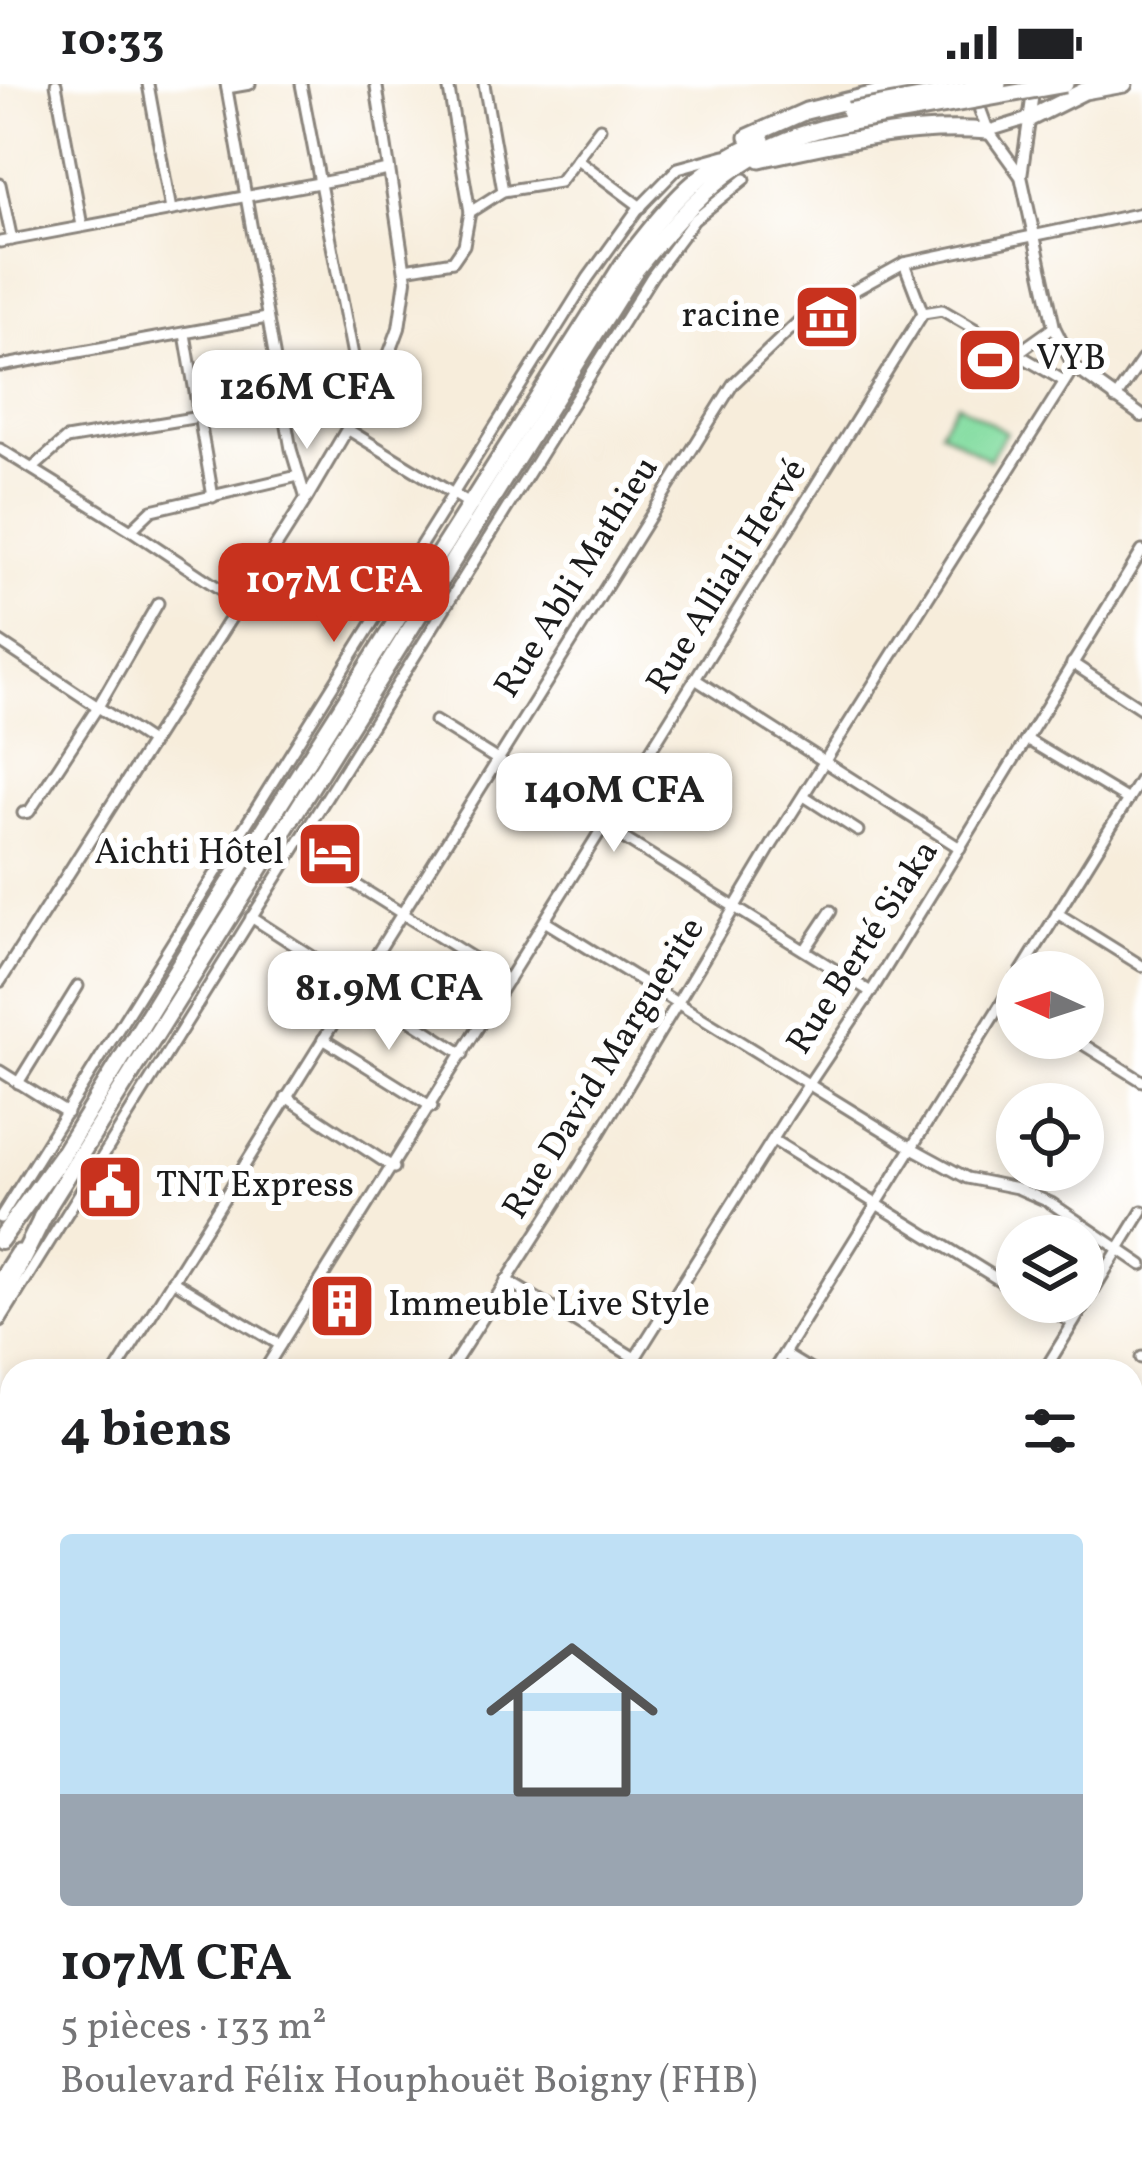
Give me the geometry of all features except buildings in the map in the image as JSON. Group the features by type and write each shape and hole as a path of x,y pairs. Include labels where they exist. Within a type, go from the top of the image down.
{"highway":[{"path":"736,167 742,141 781,120 916,84"},
{"path":"477,508 563,387 634,272 682,212 736,167 850,116 998,84"},
{"path":"850,116 1065,84"},
{"path":"1030,118 1084,91 1124,84"},
{"path":"0,1254 477,508 623,264 690,183 810,146 915,129 988,131"},
{"path":"563,387 566,414"},
{"path":"0,1303 47,1209 81,1122"},
{"path":"0,1240 62,1155"},
{"path":"0,1281 47,1209"}],"street":[{"path":"56,84 82,226"},
{"path":"148,84 171,210"},
{"path":"250,84 226,86 267,318 306,499"},
{"path":"301,84 354,361 378,379"},
{"path":"0,981 378,379 399,328 405,269 376,84"},
{"path":"405,269 453,261 464,245 470,212 448,84"},
{"path":"484,84 503,191"},
{"path":"974,84 988,131 1021,176 1054,327 1074,368 1142,416"},
{"path":"1021,176 1034,84"},
{"path":"988,131 1030,118"},
{"path":"470,212 503,191 559,182 600,128"},
{"path":"0,1218 81,1122 477,508 566,414 679,239 736,167 702,158 678,168 641,207 588,278 477,508 251,917 0,1321"},
{"path":"577,159 641,207"},
{"path":"0,184 6,241 389,170"},
{"name":"Rue Abli Mathieu","path":"123,1359 734,383 799,321 904,263 1142,213"},
{"path":"904,263 923,313 942,310 1064,381"},
{"name":"Rue Alliali Hervé","path":"271,1359 923,313"},
{"path":"0,366 267,318"},
{"path":"1016,354 1054,327"},
{"path":"185,334 213,496"},
{"path":"1115,399 1142,360"},
{"name":"Rue David Marguerite","path":"456,1359 1074,368"},
{"path":"34,468 66,439 199,417"},
{"path":"347,429 477,508"},
{"path":"0,449 238,601"},
{"path":"131,530 152,510 298,476"},
{"name":"Rue Berté Siaka","path":"635,1358 871,992 1142,551"},
{"path":"23,813 99,705 158,603"},
{"path":"0,642 151,742"},
{"path":"1072,663 1142,709"},
{"path":"695,679 960,848"},
{"path":"435,722 871,992"},
{"path":"1026,739 1128,800"},
{"path":"1034,951 1142,777"},
{"path":"804,796 858,831"},
{"path":"347,879 508,980"},
{"path":"805,950 831,910"},
{"path":"1057,913 1142,966"},
{"path":"251,917 463,1054"},
{"path":"545,922 912,1148 967,1178 1017,1188 1051,1203 1142,1264"},
{"path":"18,1082 78,986"},
{"path":"781,1359 996,1012"},
{"path":"322,1039 432,1106"},
{"path":"1104,1057 1142,1081"},
{"path":"0,1072 81,1122"},
{"path":"286,1097 394,1168"},
{"path":"773,1140 996,1278"},
{"path":"1104,1274 1142,1210"},
{"path":"172,1280 280,1345"},
{"path":"506,1280 635,1358"},
{"path":"1051,1359 1073,1323"},
{"path":"784,1354 792,1359"}],"green space":[{"path":"957,403 1006,432 989,460 940,430"}],"place":[{"name":"racine","path":"827,317"},
{"name":"VYB","path":"990,360"},
{"name":"Aichti Hôtel","path":"330,854"},
{"name":"TNT Express","path":"110,1187"},
{"name":"Immeuble Live Style","path":"342,1306"}]}
